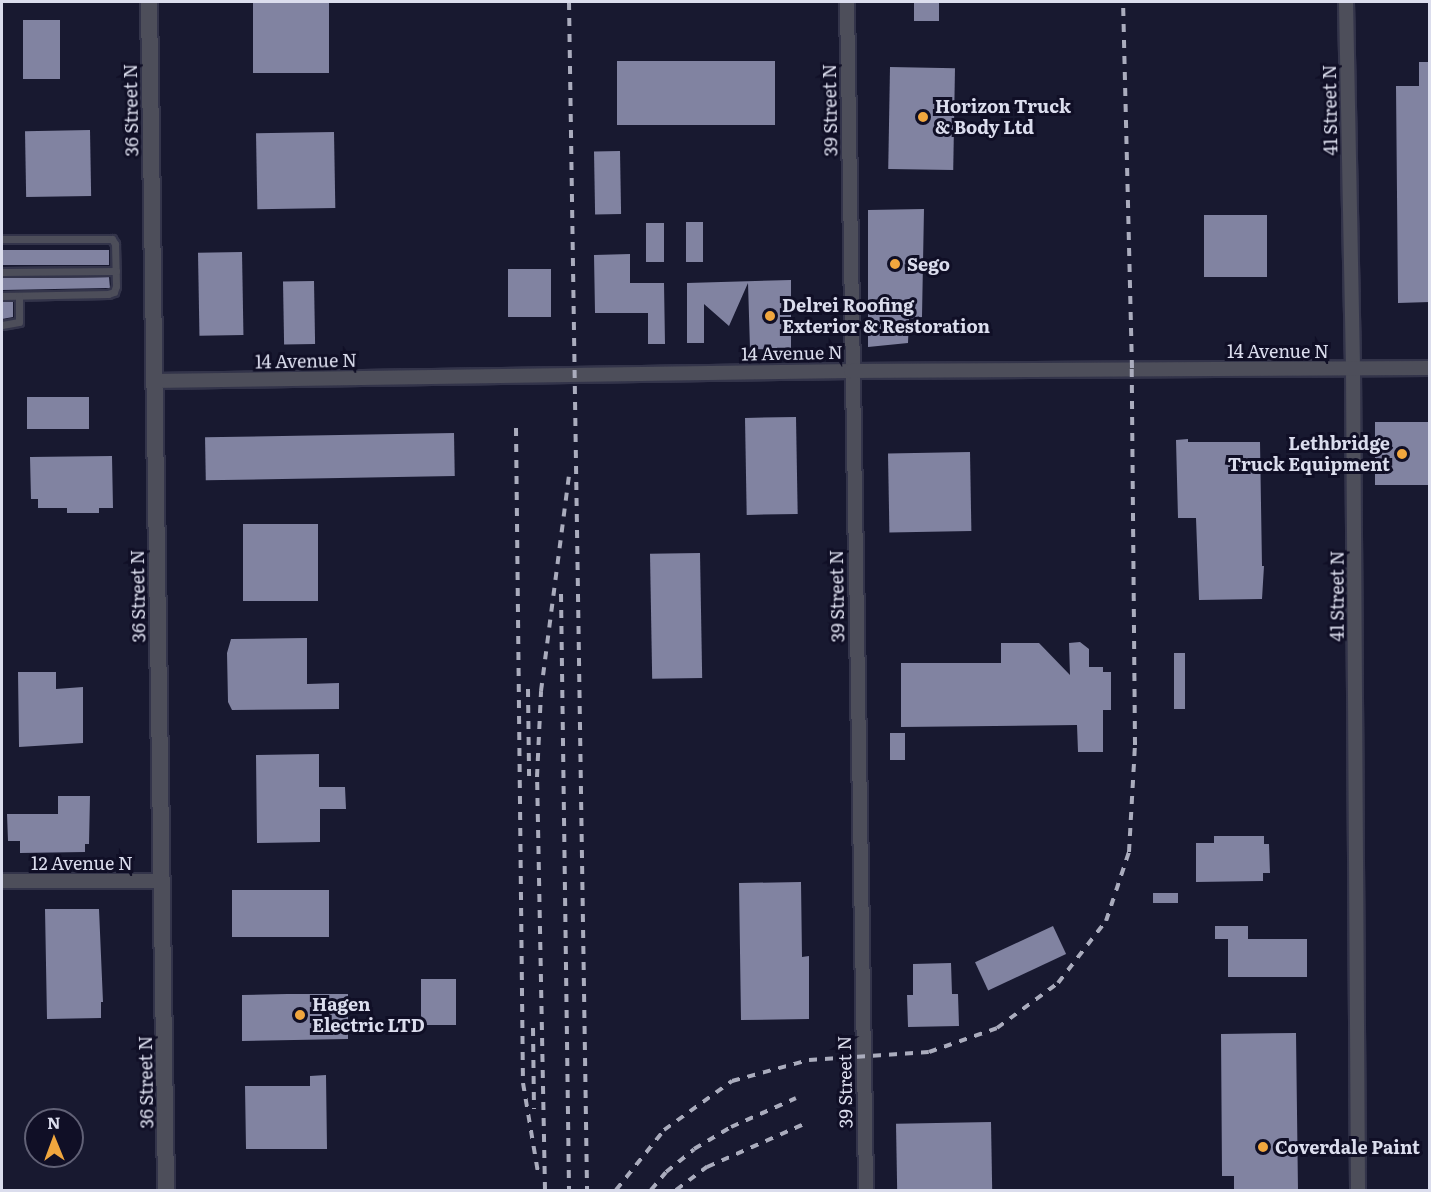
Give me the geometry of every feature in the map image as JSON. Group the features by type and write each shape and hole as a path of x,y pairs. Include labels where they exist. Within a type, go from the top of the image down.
{"street":[{"name":"36 Street N","path":"149,2 166,1191"},
{"name":"39 Street N","path":"847,2 851,371 866,1191"},
{"name":"41 Street N","path":"1346,2 1353,369 1358,1191"},
{"name":"14 Avenue N","path":"154,381 851,371 1430,368"},
{"name":"12 Avenue N","path":"2,881 163,881"}],"lane":[{"path":"2,239 107,238 115,244 116,271 114,292 108,294 2,296"},
{"path":"2,272 116,271"},
{"path":"2,325 19,322 20,296"}],"building":[{"path":"253,2 329,2 329,73 253,73"},
{"path":"914,2 939,2 939,21 914,21"},
{"path":"23,20 60,20 60,79 23,79"},
{"path":"617,61 775,61 775,125 617,125"},
{"path":"1419,62 1430,62 1430,302 1398,303 1396,86 1419,86"},
{"name":"Horizon Truck & Body Ltd","path":"890,67 955,68 953,170 888,169"},
{"path":"90,130 91,196 26,197 25,131"},
{"path":"334,132 335,208 257,209 256,133"},
{"path":"594,151 620,151 621,214 595,214"},
{"name":"Sego","path":"924,209 922,317 909,319 908,343 868,347 868,210"},
{"path":"1204,215 1267,215 1267,277 1204,277"},
{"path":"686,222 703,222 703,262 686,262"},
{"path":"646,223 664,223 664,262 646,262"},
{"path":"2,250 109,250 109,265 2,265"},
{"path":"242,252 243,335 199,336 198,253"},
{"path":"630,254 630,283 664,283 665,344 648,344 648,313 595,313 594,255"},
{"path":"508,269 551,269 551,317 508,317"},
{"path":"109,277 110,288 2,290 2,278"},
{"path":"791,280 791,350 750,349 748,283 729,326 704,304 704,343 687,343 687,283"},
{"path":"314,281 315,344 284,345 283,282"},
{"path":"13,301 13,317 2,319 2,302"},
{"path":"27,397 89,397 89,429 27,429"},
{"path":"796,417 798,514 747,515 745,418"},
{"name":"Lethbridge Truck Equipment","path":"1375,422 1430,422 1430,485 1375,485"},
{"path":"454,433 455,476 206,480 205,437"},
{"path":"1188,439 1188,442 1260,442 1262,566 1264,566 1262,599 1199,600 1196,518 1178,518 1176,440"},
{"path":"970,452 971,531 889,532 888,453"},
{"path":"112,456 113,508 99,508 99,513 67,513 67,508 38,508 38,499 31,499 30,457"},
{"path":"243,524 318,524 318,601 243,601"},
{"path":"700,553 702,678 652,679 650,554"},
{"path":"307,638 307,684 339,683 339,709 232,710 228,702 227,653 231,639"},
{"path":"1080,642 1089,649 1089,667 1103,667 1103,672 1111,672 1111,710 1103,710 1103,752 1078,752 1077,725 901,727 901,663 1001,663 1001,643 1039,643 1070,675 1069,643"},
{"path":"1174,653 1185,653 1185,709 1174,709"},
{"path":"18,672 56,672 56,689 83,687 83,743 19,747"},
{"path":"890,733 905,733 905,760 890,760"},
{"path":"319,754 319,787 345,787 346,809 320,809 320,842 257,843 256,755"},
{"path":"58,796 90,796 89,844 85,844 85,852 20,853 20,841 8,841 7,814 58,814"},
{"path":"1214,836 1264,836 1264,844 1269,844 1270,873 1263,873 1263,881 1196,882 1196,843 1214,843"},
{"path":"801,882 802,957 809,956 809,1019 741,1020 739,883"},
{"path":"232,890 329,890 329,937 232,937"},
{"path":"1153,893 1178,893 1178,903 1153,903"},
{"path":"45,909 99,909 103,1002 101,1002 101,1018 47,1019"},
{"path":"1053,926 1066,954 988,990 975,962"},
{"path":"1215,926 1248,926 1248,939 1307,939 1307,977 1228,977 1228,939 1215,939"},
{"path":"951,963 952,994 958,994 959,1026 908,1027 907,995 913,995 913,964"},
{"path":"421,979 456,979 456,1025 421,1025"},
{"path":"348,994 348,1039 242,1041 242,995"},
{"path":"1296,1033 1298,1191 1234,1191 1234,1176 1222,1176 1221,1034"},
{"path":"326,1075 327,1149 246,1149 245,1086 310,1086 310,1076"},
{"path":"991,1122 992,1190 897,1190 896,1124"}],"railway":[{"path":"569,2 587,1190"},
{"path":"616,1190 664,1130 732,1081 809,1060 929,1052 997,1028 1058,983 1106,921 1129,852 1135,745 1132,368 1123,2"},
{"path":"516,428 523,1083 538,1173"},
{"path":"545,1190 537,777 541,691 569,475"},
{"path":"561,594 569,1190"},
{"path":"528,689 529,776"},
{"path":"533,1028 534,1109"},
{"path":"651,1190 666,1172 694,1149 731,1127 796,1098"},
{"path":"676,1190 707,1167 802,1125"}],"place":[{"name":"Horizon Truck & Body Ltd","path":"923,117"},
{"name":"Sego","path":"895,264"},
{"name":"Delrei Roofing Exterior & Restoration","path":"770,316"},
{"name":"Lethbridge Truck Equipment","path":"1402,454"},
{"name":"Hagen Electric LTD","path":"300,1015"},
{"name":"Coverdale Paint","path":"1263,1147"}]}
